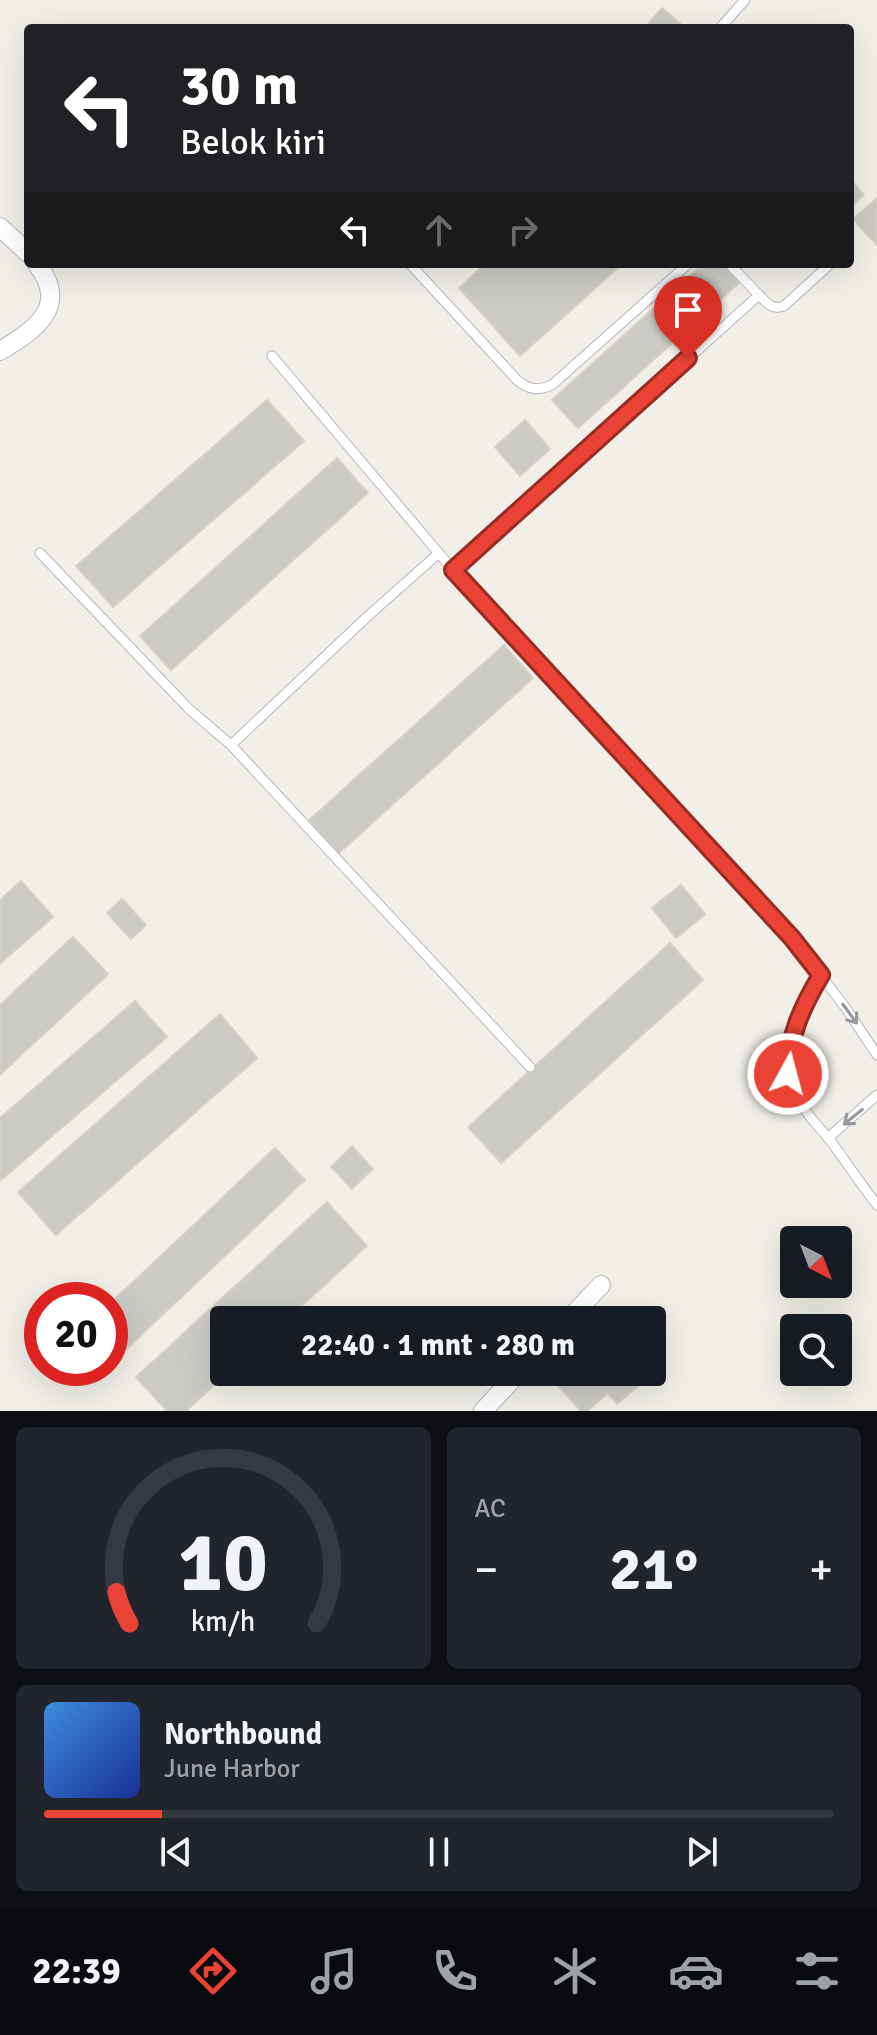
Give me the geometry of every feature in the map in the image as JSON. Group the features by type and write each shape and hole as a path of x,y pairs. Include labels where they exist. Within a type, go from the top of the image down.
{"street":[{"path":"0,227 24,249"},
{"path":"0,351 36,328 46,316 50,302 48,285 39,268"},
{"path":"581,1306 601,1285"},
{"path":"483,1411 506,1386"}],"lane":[{"path":"724,24 745,0"},
{"path":"414,268 517,380 526,388 541,390 552,385 684,268"},
{"path":"733,268 769,306 776,308 784,306 826,268"},
{"path":"453,570 759,295"},
{"path":"272,356 453,570 792,938 877,1055"},
{"path":"40,553 189,709 231,745 530,1067"},
{"path":"231,745 439,553"},
{"path":"821,975 796,1024 788,1050 788,1074 798,1098 877,1205"},
{"path":"828,1138 877,1095"}],"building":[{"path":"662,8 680,24 648,24"},
{"path":"854,184 864,195 854,204"},
{"path":"877,198 877,245 854,220"},
{"path":"481,268 618,268 520,356 459,288"},
{"path":"699,268 726,268 739,283 578,428 552,400"},
{"path":"267,400 304,441 113,607 76,566"},
{"path":"525,420 550,449 520,476 495,447"},
{"path":"337,458 368,493 171,670 140,636"},
{"path":"504,645 533,678 339,853 309,820"},
{"path":"21,881 53,917 0,964 0,900"},
{"path":"681,885 705,914 676,938 652,908"},
{"path":"122,899 146,925 131,939 107,913"},
{"path":"73,937 108,974 0,1075 0,1005"},
{"path":"670,943 703,980 501,1163 468,1127"},
{"path":"135,1001 167,1037 0,1181 0,1118"},
{"path":"220,1014 257,1058 56,1235 18,1192"},
{"path":"352,1146 373,1169 352,1189 331,1167"},
{"path":"275,1148 305,1180 128,1348 128,1287"},
{"path":"327,1202 367,1246 301,1306 213,1306"},
{"path":"210,1309 210,1386 214,1386 186,1411 167,1411 136,1377"},
{"path":"558,1386 637,1386 617,1404 608,1393 587,1411 581,1411"}],"route":[{"path":"688,358 453,570 802,949 821,975 796,1024 788,1050 788,1074"}]}
